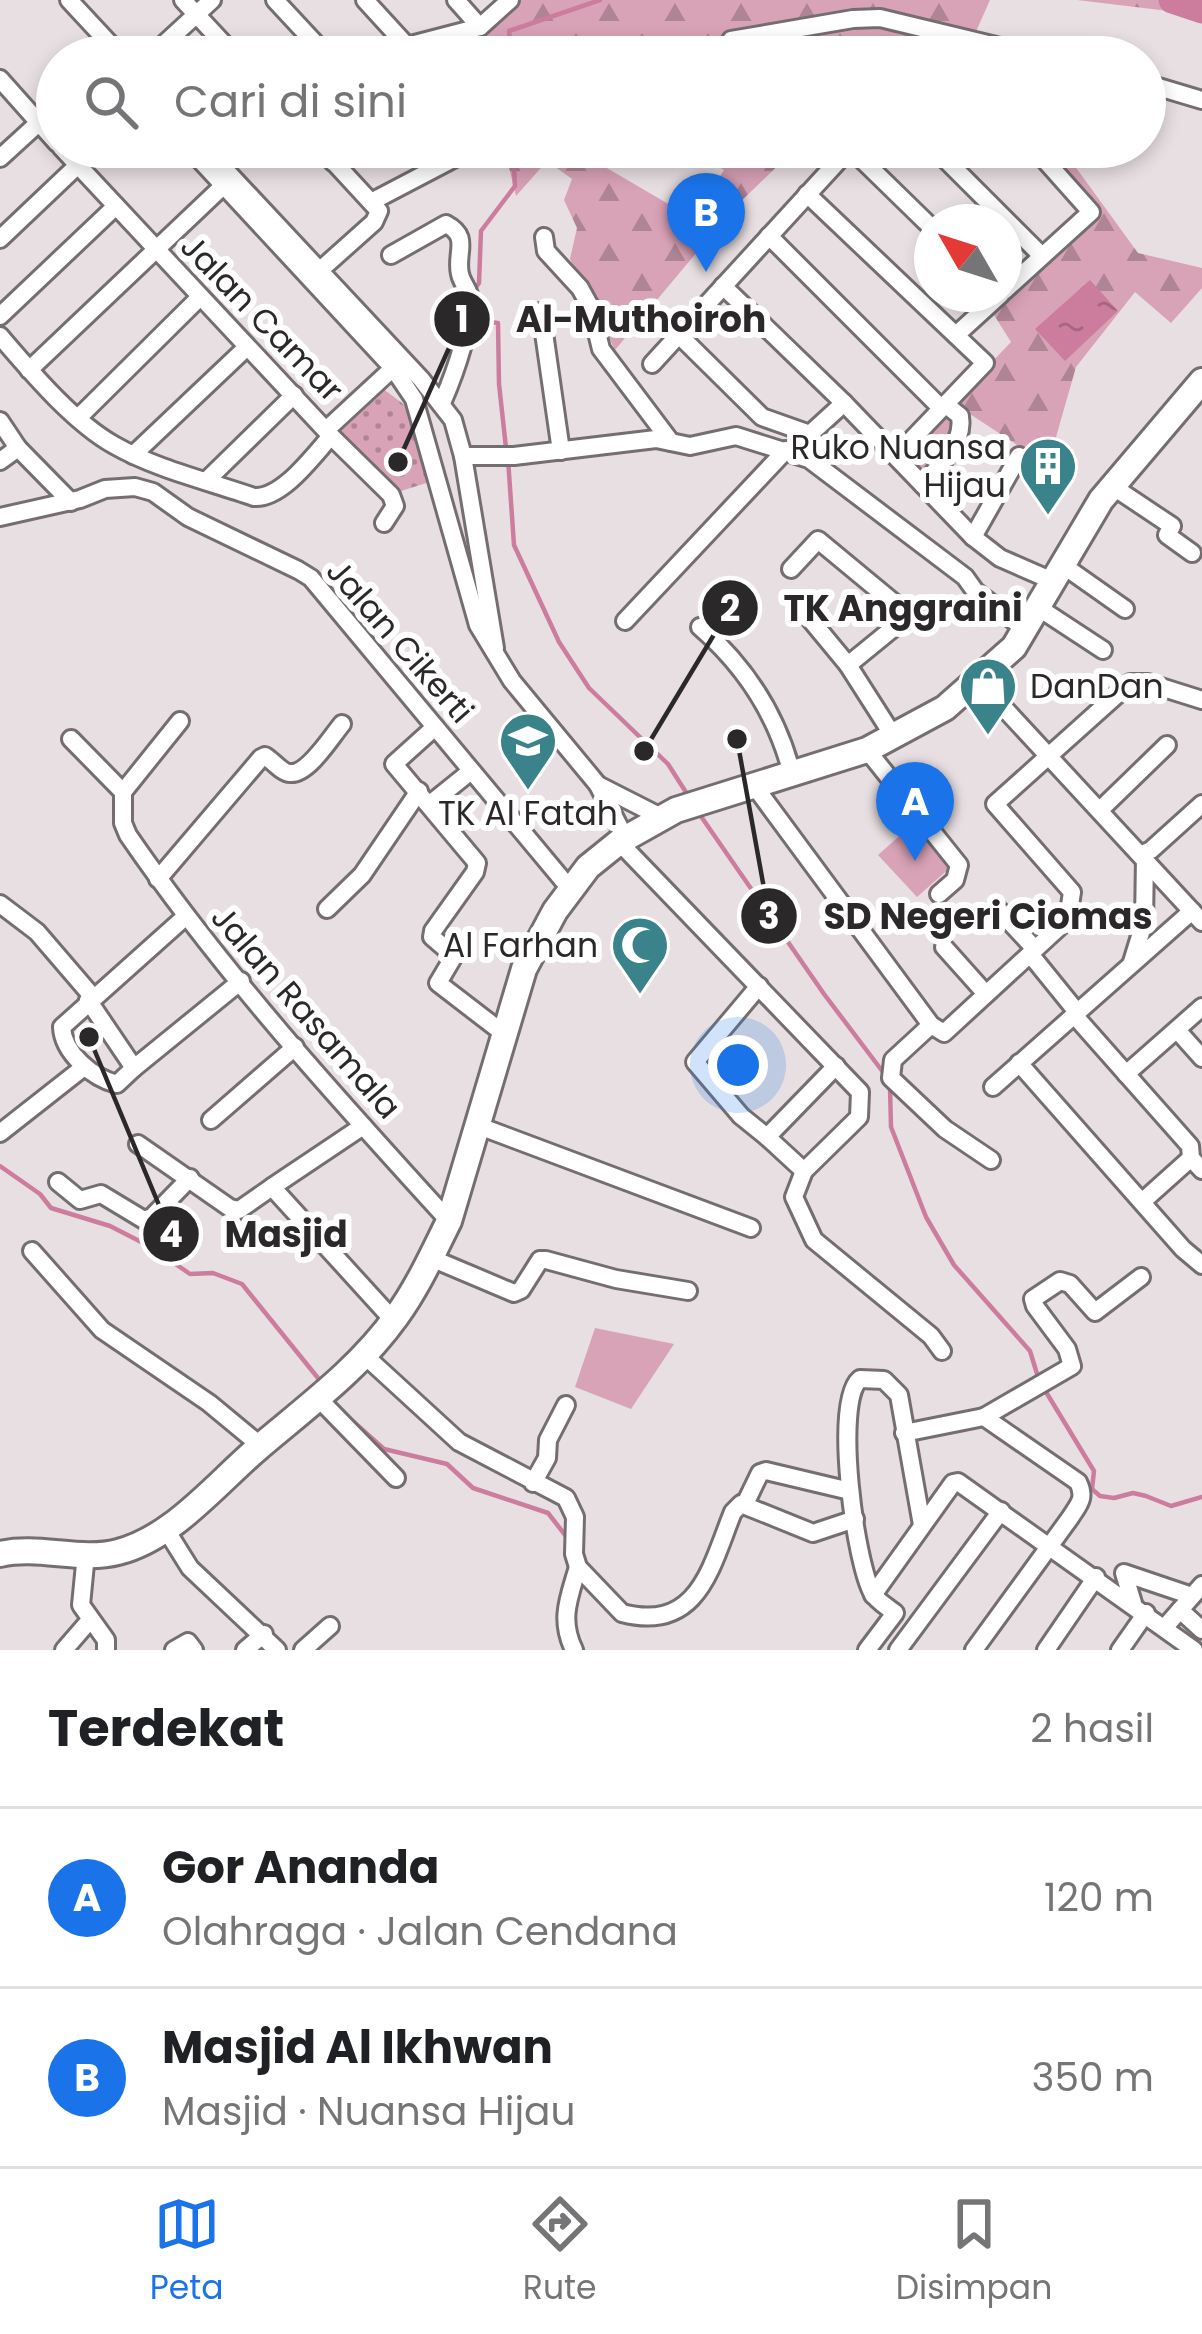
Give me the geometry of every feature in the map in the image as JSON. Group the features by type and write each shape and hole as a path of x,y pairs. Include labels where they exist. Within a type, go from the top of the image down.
{"main road":[{"path":"0,1554 16,1550 119,1552 165,1528 325,1393 394,1321 431,1258 449,1221 524,969 544,930 588,868 622,840 669,813 867,750 945,708 979,681 1032,619 1112,486 1202,381"}],"street":[{"path":"54,0 93,36"},
{"path":"68,0 98,36"},
{"path":"183,0 216,36"},
{"path":"172,36 212,0"},
{"path":"275,0 308,36"},
{"path":"365,0 398,36"},
{"path":"456,0 480,27"},
{"path":"445,36 480,27 510,0"},
{"path":"754,36 880,18 955,36"},
{"name":"Jalan Camar","path":"0,79 36,120"},
{"path":"1166,89 1202,100"},
{"path":"0,158 36,124"},
{"path":"0,239 75,168"},
{"name":"Jalan Camar","path":"81,168 393,497 395,506 384,523"},
{"path":"214,168 223,186 392,368 422,418 478,626 522,694 598,785 622,840 860,1092 862,1109 804,1171 794,1197 814,1240 931,1336 942,1351"},
{"path":"215,168 442,403 453,420 493,619 495,655"},
{"path":"318,272 374,222 379,211 339,168"},
{"path":"370,202 436,168"},
{"path":"652,364 832,168"},
{"path":"871,168 914,210"},
{"path":"954,168 1042,256"},
{"path":"1022,274 1091,212 1052,168"},
{"path":"29,370 223,186"},
{"path":"807,194 986,363 896,456"},
{"path":"0,316 116,206"},
{"path":"391,255 441,225 452,226 459,235 459,273 471,296 458,358 442,403"},
{"path":"769,236 943,406 960,416 961,431 954,446 923,485"},
{"path":"544,237 546,251 580,288 591,308 602,349 671,442"},
{"path":"723,286 973,537 1000,558 1059,574 1125,609"},
{"path":"79,417 200,297"},
{"path":"541,312 561,451"},
{"path":"956,335 981,312"},
{"path":"679,335 762,417 775,424 810,434 844,403"},
{"path":"0,336 29,370 110,443 254,496 270,496 329,432"},
{"path":"133,455 247,346"},
{"name":"Jalan Camar","path":"329,432 392,368"},
{"path":"206,481 294,395"},
{"path":"0,421 18,448 71,502"},
{"path":"463,456 508,456 656,439 690,446 736,436 786,450 809,459 975,590 1103,650"},
{"path":"0,461 18,448"},
{"path":"625,621 786,450"},
{"path":"973,537 1019,456"},
{"name":"Jalan Cikerti","path":"0,517 122,486 153,491 188,517 311,578 571,890"},
{"path":"1112,486 1172,526 1167,535 1192,553"},
{"path":"791,569 818,540 905,612 897,625 848,665"},
{"path":"800,607 848,665 894,737"},
{"path":"700,627 742,669 771,713 792,774"},
{"path":"979,681 1197,917 1132,964 992,1087"},
{"path":"753,784 931,1025 944,1033 1068,919 1072,892 995,804 1130,683 1148,682 1202,700"},
{"path":"71,740 123,792 180,721"},
{"path":"158,879 261,758 293,773 304,768 342,724"},
{"path":"436,727 394,761 478,866 433,932 432,937 454,956 438,983 503,1033"},
{"path":"1101,809 1168,745"},
{"path":"867,750 959,865 955,880 939,894"},
{"path":"328,910 425,798 471,771"},
{"path":"598,785 669,813"},
{"name":"Jalan Rasamala","path":"123,792 128,835 184,917 449,1221"},
{"path":"1144,855 1200,810"},
{"path":"1132,964 1144,922 1144,855"},
{"path":"0,904 37,932 90,998 134,1068"},
{"path":"996,907 1076,1013 1190,1146 1196,1164 1143,1201"},
{"path":"184,917 66,1021 61,1032 83,1066 117,1084 241,981"},
{"path":"944,947 986,994"},
{"path":"759,986 695,1062 741,1116 804,1171"},
{"path":"1126,1074 1202,1007"},
{"path":"931,1025 893,1060 891,1078 945,1129 991,1160"},
{"path":"1177,1030 1202,1058"},
{"path":"211,1120 295,1046"},
{"path":"1019,1063 1202,1265"},
{"path":"0,1132 83,1066"},
{"path":"767,1137 836,1066"},
{"path":"138,1144 238,1210 363,1126"},
{"path":"479,1126 751,1228"},
{"path":"58,1182 80,1200 101,1194 144,1220 190,1178"},
{"path":"272,1187 394,1321"},
{"path":"32,1251 102,1330 209,1403 260,1446"},
{"path":"431,1258 514,1293 521,1290 540,1260 688,1291"},
{"path":"904,1433 984,1418 1064,1374 1072,1359 1033,1299 1060,1281 1070,1284 1095,1312 1141,1277"},
{"path":"363,1354 459,1442 566,1498 573,1507 578,1567 564,1623 574,1650"},
{"path":"915,1628 873,1594 850,1491 847,1411 854,1382 884,1380 894,1387 922,1525"},
{"path":"325,1393 396,1478"},
{"path":"533,1483 566,1406"},
{"path":"974,1650 1051,1545 1083,1491 984,1418"},
{"path":"578,1567 622,1613 649,1616 675,1611 698,1594 733,1512 746,1504 760,1473 850,1491"},
{"path":"873,1594 952,1483 958,1482 1192,1649"},
{"path":"746,1504 813,1533 855,1520"},
{"path":"898,1650 1001,1511"},
{"path":"165,1528 190,1568 277,1650"},
{"path":"86,1554 80,1598 106,1640 106,1650"},
{"path":"1140,1608 1124,1573 1191,1597"},
{"path":"1046,1650 1096,1577"},
{"path":"1165,1627 1191,1597"},
{"path":"1191,1597 1202,1630"},
{"path":"1120,1650 1140,1608"},
{"path":"875,1647 895,1613"},
{"path":"64,1650 90,1620"},
{"path":"303,1650 330,1626"},
{"path":"245,1650 264,1634"},
{"path":"174,1650 188,1642 194,1650"}],"green space":[{"path":"521,0 990,0 974,36 477,36"},
{"path":"1077,0 1202,0 1202,15"},
{"path":"509,168 541,168 516,196"},
{"path":"557,168 607,168 694,219 724,170 721,168 775,168 733,209 615,350 570,259 577,228 564,200 572,179"},
{"path":"1063,168 1076,168 1138,253 1202,268 1202,288 1171,323 1135,292 1076,367 1048,465 953,403 1011,342 992,312 1022,312 1022,278 1093,216"},
{"path":"378,385 422,418 439,479 398,492 334,429"},
{"path":"943,412 955,422 948,444 921,474 902,458"},
{"path":"914,823 952,866 917,897 878,855"},
{"path":"595,1328 674,1344 631,1409 575,1387"}],"water":[{"path":"1090,280 1118,311 1065,361 1035,329"}],"waterway":[{"path":"509,36 509,31 600,0"},
{"path":"1172,0 1202,10"},
{"path":"474,290 479,283 481,231 515,186 514,168"},
{"path":"473,320 498,323 506,448"},
{"path":"508,459 514,545 559,642 589,688 668,764 689,797"},
{"path":"698,812 886,1076"},
{"path":"890,1087 891,1127 926,1217 954,1265 1030,1351 1038,1377"},
{"path":"0,1166 40,1194 51,1208 110,1226 190,1274 213,1273 242,1284 322,1383"},
{"path":"1043,1387 1094,1471 1092,1489 1100,1496 1133,1493 1171,1506 1202,1497"},
{"path":"347,1416 384,1449 447,1464 473,1488 548,1513 569,1540"}],"place":[{"name":"Masjid Al Ikhwan","path":"706,272"},
{"name":"Al-Muthoiroh","path":"398,462"},
{"name":"Ruko Nuansa Hijau","path":"1048,517"},
{"name":"DanDan","path":"988,737"},
{"name":"SD Negeri Ciomas","path":"737,739"},
{"name":"TK Anggraini","path":"644,751"},
{"name":"TK Al Fatah","path":"528,792"},
{"name":"Gor Ananda","path":"915,861"},
{"name":"Al Farhan","path":"640,996"},
{"name":"Masjid","path":"89,1037"}]}
